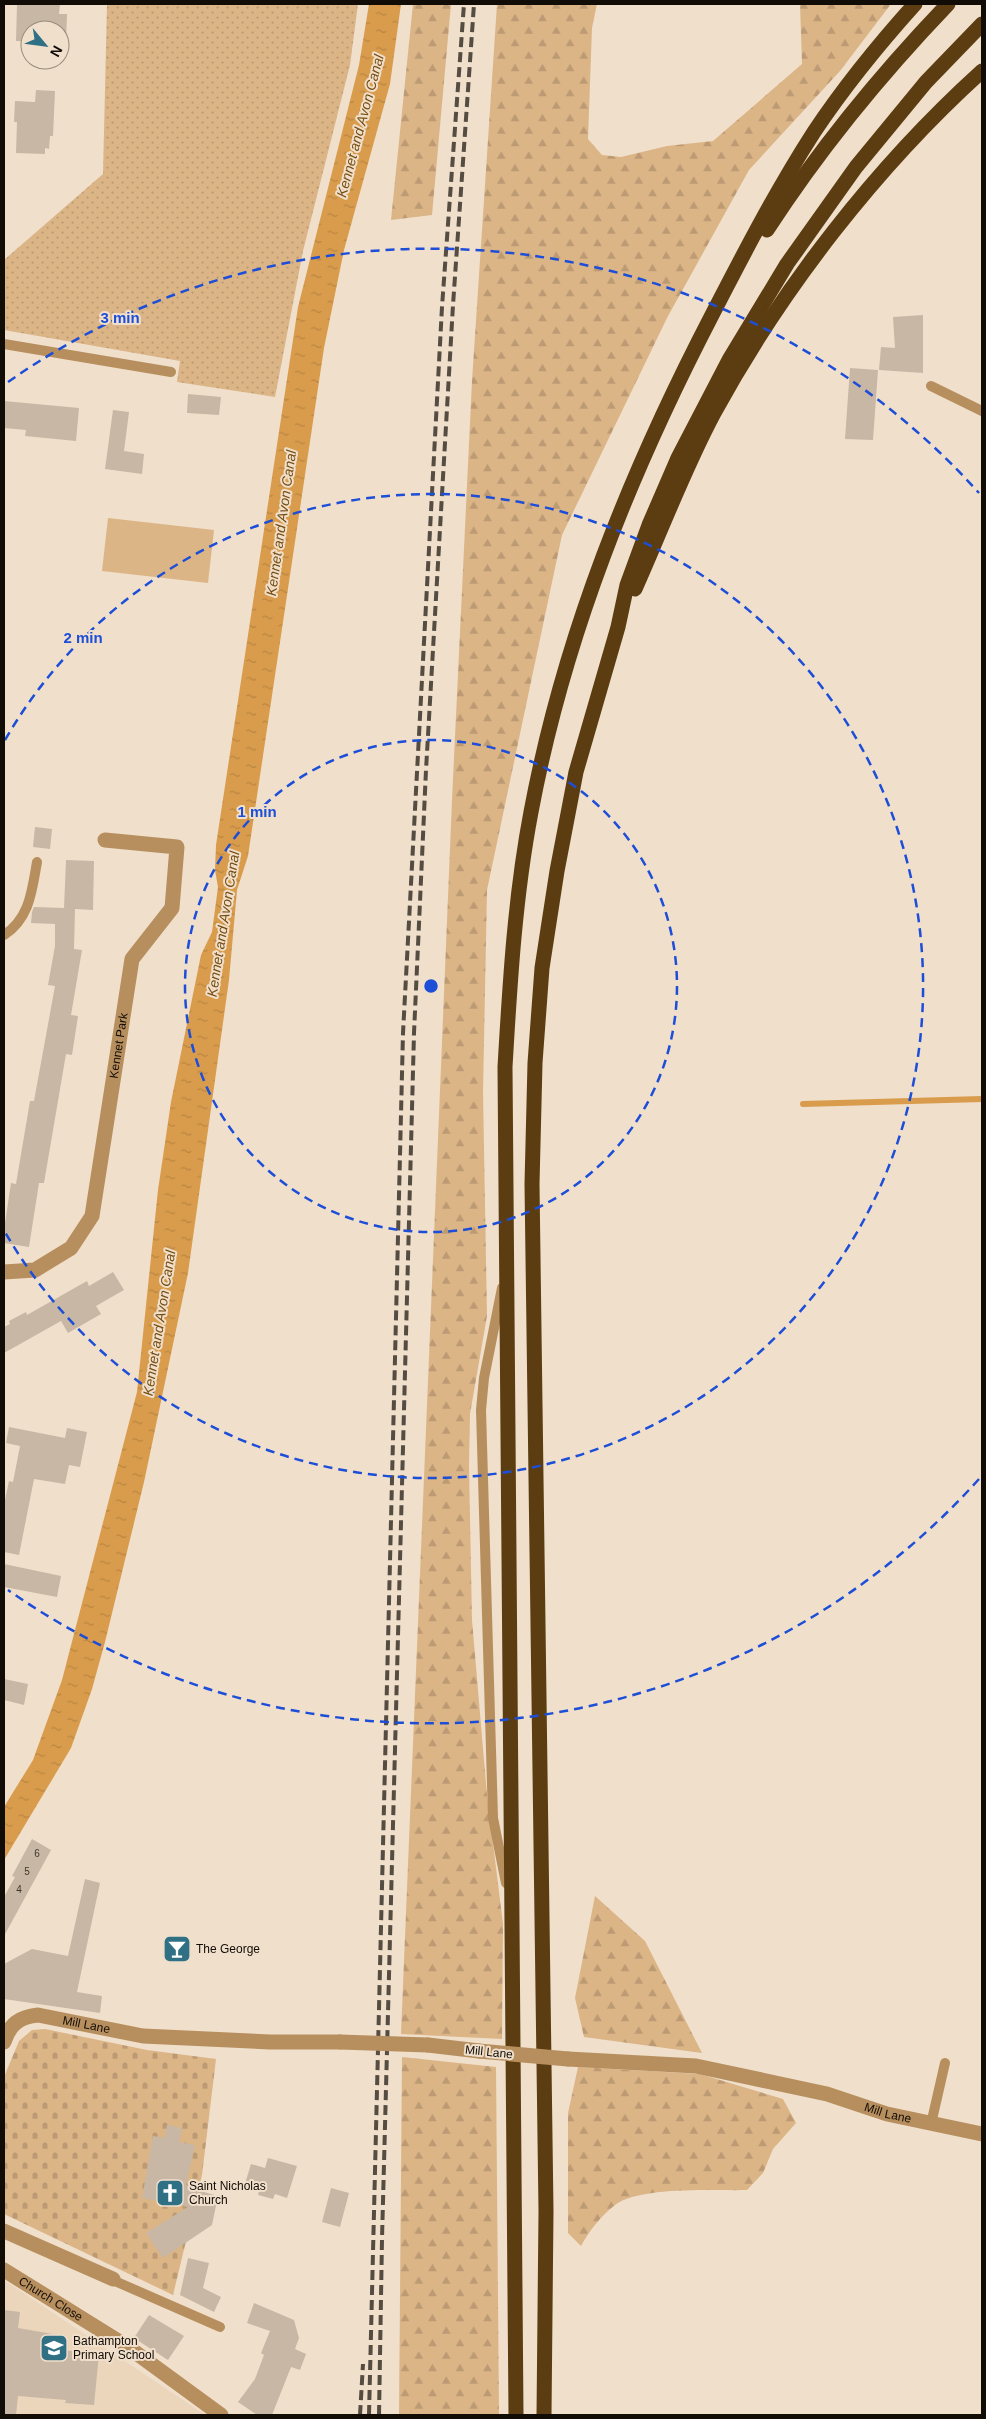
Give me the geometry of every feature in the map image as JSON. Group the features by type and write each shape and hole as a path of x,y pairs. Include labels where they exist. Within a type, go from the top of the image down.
{"highway":[{"path":"516,2415 505,1067 511,969 522,870 531,811 565,668 602,555 665,410 759,225 815,131 880,43 915,4"},
{"path":"697,344 772,223 835,132 908,46 948,4"},
{"path":"544,2415 546,2211 532,1184 536,1063 542,968 557,870 576,772 618,627 627,585 648,525 678,458 729,360 787,264 856,167 926,82 982,24"},
{"path":"618,627 714,414 746,359 792,291 870,188 946,104 982,71"}],"street":[{"name":"Kennet Park","path":"4,1272 35,1270 71,1248 92,1216 132,959 172,908 177,847 105,840"},
{"name":"Mill Lane","path":"4,2042 15,2021 24,2016 38,2015 143,2036 270,2042 428,2045 568,2060 696,2066 827,2094 887,2114 982,2134"},
{"path":"4,2231 113,2279"},
{"name":"Church Close","path":"4,2270 128,2347 221,2415"}],"lane":[{"path":"4,344 171,372"},
{"path":"931,386 982,411"},
{"path":"4,935 21,918 30,904 37,862"},
{"path":"506,1273 491,1338 481,1410 493,1818 513,1916"},
{"path":"931,2124 945,2063"},
{"path":"113,2279 220,2327"}],"shaded area":[{"name":"Bathampton Primary School","path":"4,2280 205,2415 4,2415"}],"green space":[{"path":"107,4 358,4 350,65 303,251 275,397 177,382 180,361 4,330 4,260 103,174"},
{"path":"413,4 451,4 432,215 391,220"},
{"path":"497,4 597,4 592,28 588,139 602,155 621,157 667,146 713,141 802,64 800,4 891,4 840,71 749,170 667,318 562,535 487,890 483,1092 487,1316 470,1414 469,1467 472,1620 487,1795 503,1924 502,2039 401,2034 452,800 472,381"},
{"path":"108,518 214,530 208,583 102,571"},
{"path":"595,1896 645,1941 702,2053 584,2037 575,1998"},
{"path":"45,2029 147,2050 216,2059 202,2175 173,2295 4,2214 4,2077 19,2041 32,2030"},
{"path":"402,2057 496,2067 499,2415 399,2415"},
{"path":"578,2067 700,2074 783,2099 796,2123 773,2149 763,2173 747,2190 659,2192 627,2199 615,2205 605,2214 581,2246 568,2233 568,2113"}],"water":[{"name":"Kennet and Avon Canal","path":"369,4 401,4 390,84 344,250 324,348 248,856 237,890 229,980 188,1273 144,1482 92,1689 71,1748 4,1860 4,1807 33,1760 62,1680 137,1392 158,1190 171,1102 201,955 212,932 218,887 215,870 216,845 298,307 359,65"}],"building":[{"path":"17,4 60,4 59,14 67,14 67,20 20,20 20,41 16,41"},
{"path":"36,90 55,91 53,136 50,136 49,149 45,148 45,154 16,153 17,122 14,122 15,101 35,102"},
{"path":"923,315 923,373 879,370 881,347 895,348 893,317"},
{"path":"850,368 878,370 873,440 845,439"},
{"path":"188,394 221,397 219,415 187,413"},
{"path":"4,401 79,408 76,441 25,436 26,430 4,428"},
{"path":"113,410 129,412 124,451 144,454 142,474 105,469"},
{"path":"35,827 52,829 50,849 33,847"},
{"path":"66,860 94,861 93,910 75,909 74,949 82,950 71,1015 78,1016 72,1055 66,1054 44,1183 39,1183 29,1247 4,1243 4,1230 11,1183 16,1184 30,1101 34,1101 55,986 48,985 55,946 55,924 31,923 32,912 34,907 64,908"},
{"path":"113,1272 124,1290 96,1306 101,1314 68,1333 61,1321 4,1353 4,1327 10,1324 9,1321 26,1312 27,1315 87,1281 89,1286"},
{"path":"9,1427 65,1438 67,1428 87,1432 80,1467 69,1465 65,1484 34,1479 19,1555 4,1552 4,1505 9,1481 13,1482 20,1446 6,1443"},
{"path":"4,1564 61,1576 57,1597 4,1587"},
{"path":"4,1679 28,1684 24,1705 4,1700"},
{"path":"32,1839 51,1850 4,1936 4,1897 15,1877 12,1876"},
{"path":"85,1879 100,1883 77,1992 102,1996 100,2013 4,1999 4,1964 32,1949 68,1956"},
{"name":"Saint Nicholas Church","path":"167,2125 182,2128 179,2142 195,2145 186,2185 198,2187 197,2190 218,2196 212,2225 163,2258 146,2233 188,2207 142,2198 153,2136 165,2138"},
{"path":"268,2158 297,2166 287,2198 275,2194 273,2199 258,2195 259,2191 244,2187 251,2164 265,2168"},
{"path":"331,2188 349,2193 340,2227 322,2222"},
{"path":"188,2258 209,2263 203,2288 221,2297 214,2312 180,2295"},
{"path":"254,2303 294,2320 299,2338 295,2349 306,2354 300,2370 291,2367 272,2415 257,2415 238,2402 255,2379 264,2355 261,2353 270,2331 247,2323"},
{"path":"4,2310 20,2312 18,2328 64,2336 62,2350 99,2354 94,2405 65,2403 66,2400 18,2396 16,2415 4,2415"},
{"path":"149,2315 184,2336 168,2360 134,2338"}],"waterway":[{"path":"803,1104 982,1099"}],"railway":[{"path":"369,2415 403,1033 442,307 464,4"},
{"path":"379,2415 414,1033 426,770 453,305 474,4"},
{"path":"360,2415 363,2364"}],"place":[{"name":"The George","path":"177,1949"},
{"name":"Saint Nicholas Church","path":"170,2193"},
{"name":"Bathampton Primary School","path":"54,2348"}]}
